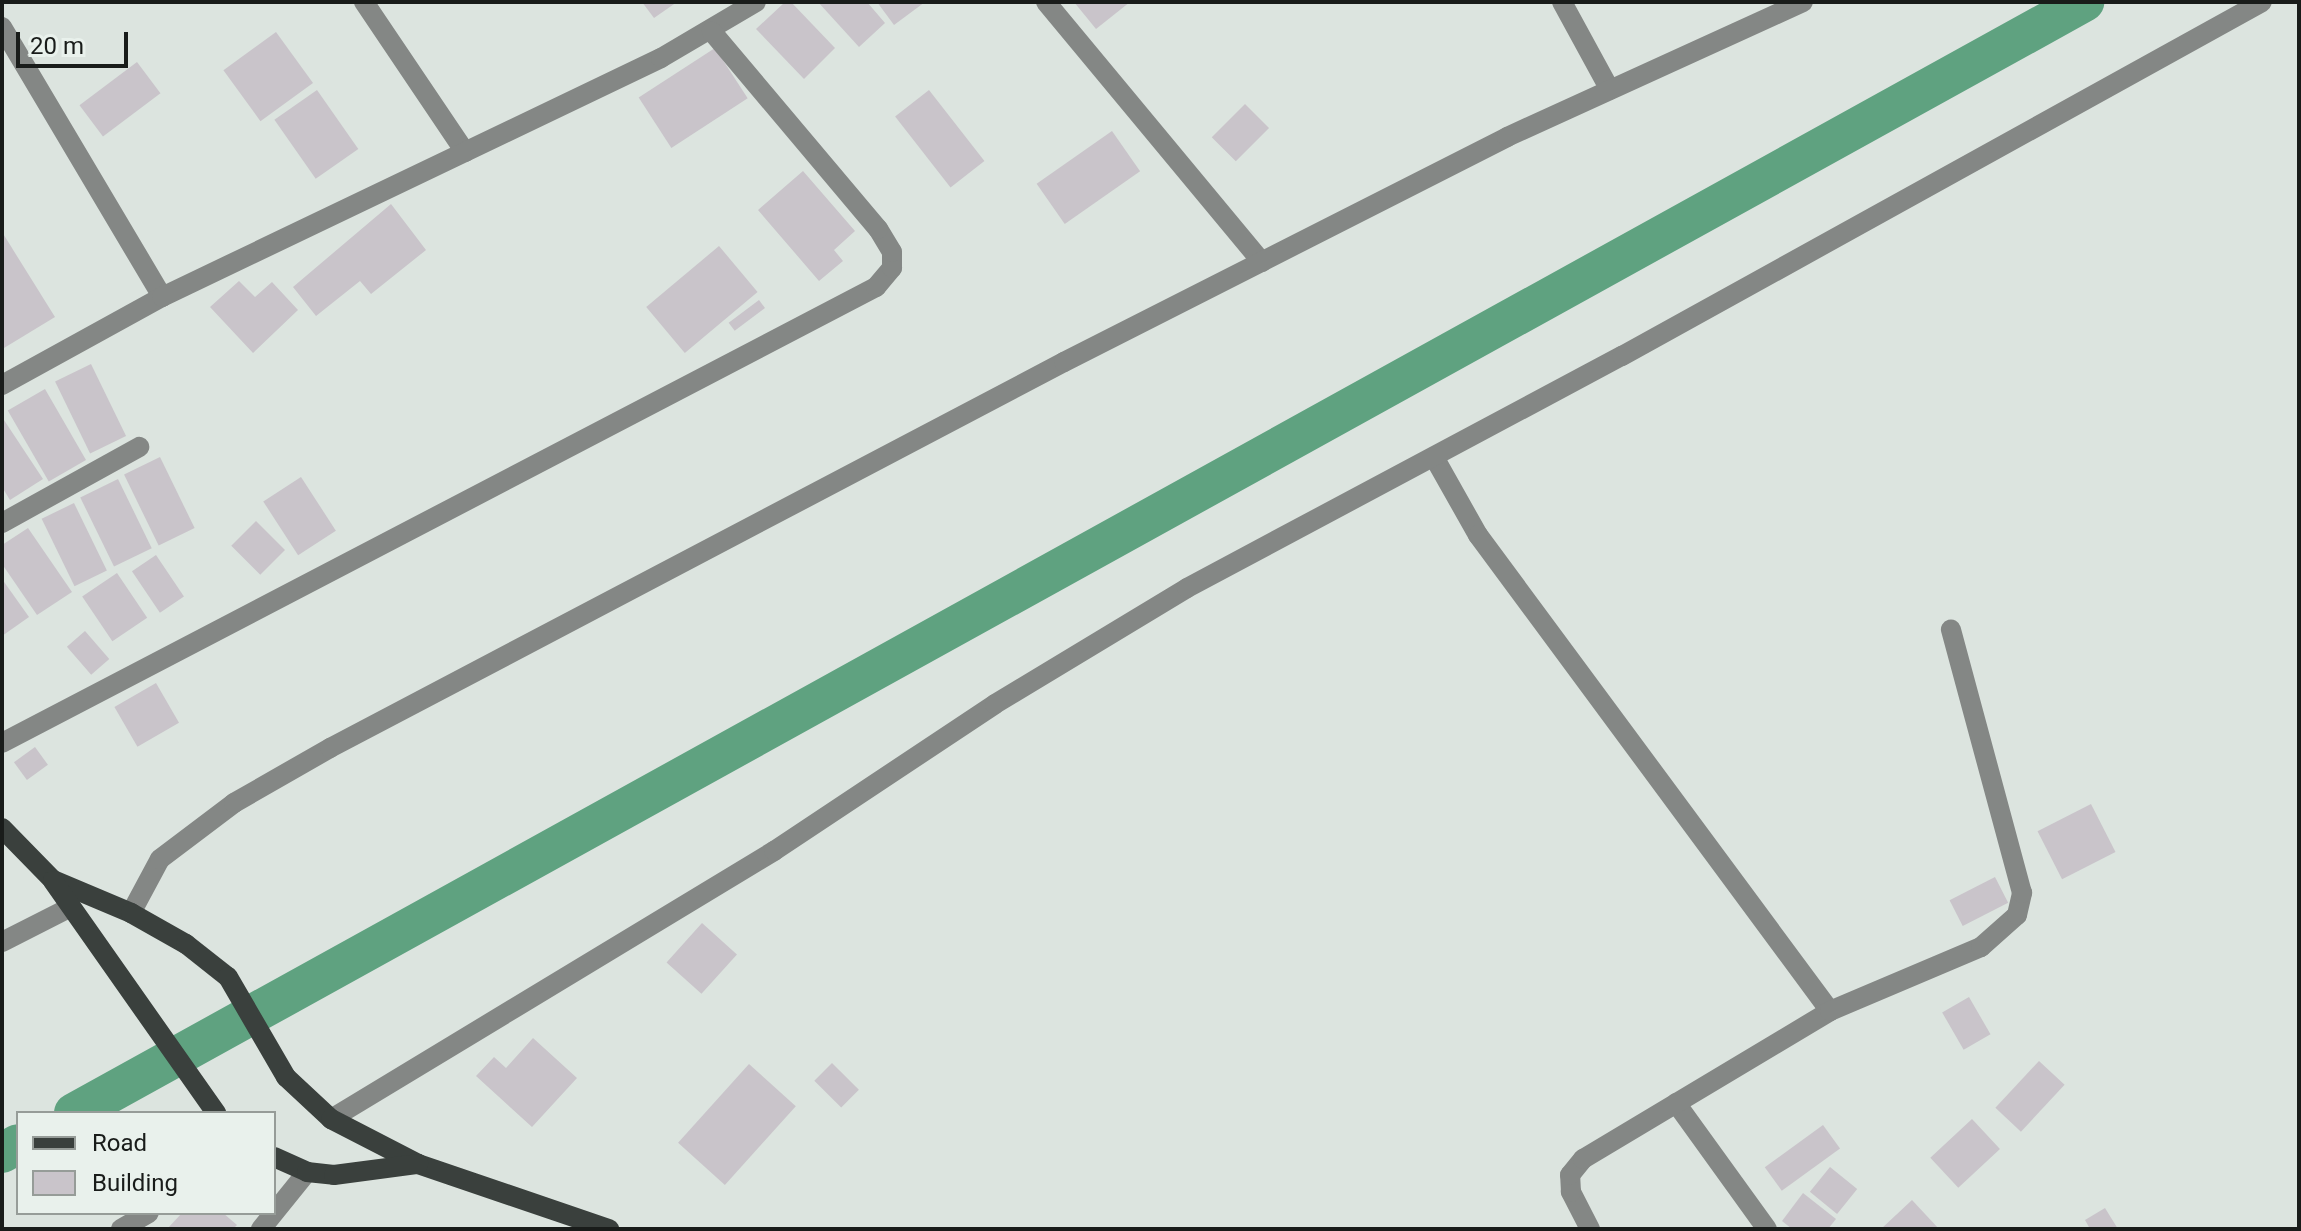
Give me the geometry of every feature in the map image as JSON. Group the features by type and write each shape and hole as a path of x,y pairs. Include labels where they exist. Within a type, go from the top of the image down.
{"main road":[{"path":"2,828 53,880 209,1106"},
{"path":"53,880 131,913 186,944 228,977 286,1077 331,1119 418,1164 602,1228"},
{"path":"276,1158 307,1172 334,1175 418,1164"}],"street":[{"path":"364,2 465,152"},
{"path":"2,385 162,297 712,32 756,2"},
{"path":"1046,2 1262,262"},
{"path":"1562,2 1610,90"},
{"path":"131,913 160,859 234,803 330,748 1262,262 1610,90 1803,2"},
{"path":"331,1119 774,851 995,704 1174,596 1434,457 2262,2"},
{"path":"2,27 162,297"},
{"path":"2,743 876,287 892,268 892,252 878,229 712,32"},
{"path":"2,523 139,447"},
{"path":"1434,457 1478,535 1830,1011"},
{"path":"1590,1229 1571,1192 1570,1175 1583,1159 1830,1011 1981,947 2017,915 2022,893 1951,629"},
{"path":"2,942 71,907"},
{"path":"1676,1103 1767,1229"},
{"path":"276,1210 307,1172"},
{"path":"121,1229 146,1215"}],"building":[{"path":"642,2 677,2 654,18"},
{"path":"785,2 791,2 835,48 804,79 756,29"},
{"path":"818,2 867,2 885,23 859,47"},
{"path":"877,2 925,2 894,25"},
{"path":"1074,2 1130,2 1096,29"},
{"path":"276,32 313,83 260,121 223,70"},
{"path":"715,48 748,98 671,148 639,98"},
{"path":"137,62 160,93 103,136 79,105"},
{"path":"317,90 358,149 316,179 274,120"},
{"path":"929,90 984,161 951,187 895,116"},
{"path":"1245,104 1269,128 1236,161 1212,137"},
{"path":"1112,131 1140,171 1065,224 1037,184"},
{"path":"803,171 855,231 834,250 843,261 819,281 758,210"},
{"path":"391,204 426,250 371,294 360,281 316,316 293,287"},
{"path":"2,232 55,317 4,348 2,346"},
{"path":"719,246 758,292 685,353 646,307"},
{"path":"239,281 255,297 272,282 298,310 253,353 210,307"},
{"path":"759,300 765,308 735,331 729,323"},
{"path":"91,364 126,436 90,453 55,382"},
{"path":"45,389 86,460 49,482 8,410"},
{"path":"2,417 43,479 10,500 2,487"},
{"path":"160,457 195,528 159,546 124,475"},
{"path":"301,477 336,531 298,555 263,502"},
{"path":"118,479 152,548 114,567 80,497"},
{"path":"74,503 107,570 75,586 42,519"},
{"path":"256,521 285,550 260,575 231,546"},
{"path":"28,528 72,592 37,615 2,564 2,545"},
{"path":"156,555 184,596 160,613 132,571"},
{"path":"117,573 147,618 112,641 82,596"},
{"path":"2,579 29,617 2,636"},
{"path":"85,631 109,659 91,675 67,647"},
{"path":"156,683 179,723 137,747 114,707"},
{"path":"35,747 48,765 27,780 14,762"},
{"path":"2091,804 2116,852 2062,879 2038,831"},
{"path":"1995,877 2008,903 1963,926 1950,900"},
{"path":"702,923 737,954 701,994 667,962"},
{"path":"1969,997 1990,1034 1964,1050 1942,1012"},
{"path":"533,1038 577,1078 532,1127 476,1076 494,1057 506,1068"},
{"path":"2039,1061 2065,1085 2021,1132 1995,1108"},
{"path":"832,1063 859,1090 841,1108 814,1081"},
{"path":"749,1064 796,1106 725,1185 678,1143"},
{"path":"1972,1119 2000,1149 1958,1188 1930,1158"},
{"path":"1823,1125 1840,1148 1782,1191 1765,1167"},
{"path":"1830,1167 1857,1189 1837,1214 1810,1192"},
{"path":"1803,1193 1836,1219 1828,1229 1792,1229 1782,1221"},
{"path":"1912,1200 1939,1229 1881,1229"},
{"path":"2105,1208 2118,1229 2090,1229 2085,1220"},
{"path":"180,1215 225,1215 237,1225 233,1229 167,1229"}],"waterway":[{"path":"78,1111 2084,2"},
{"path":"2,1153 16,1145"}]}
